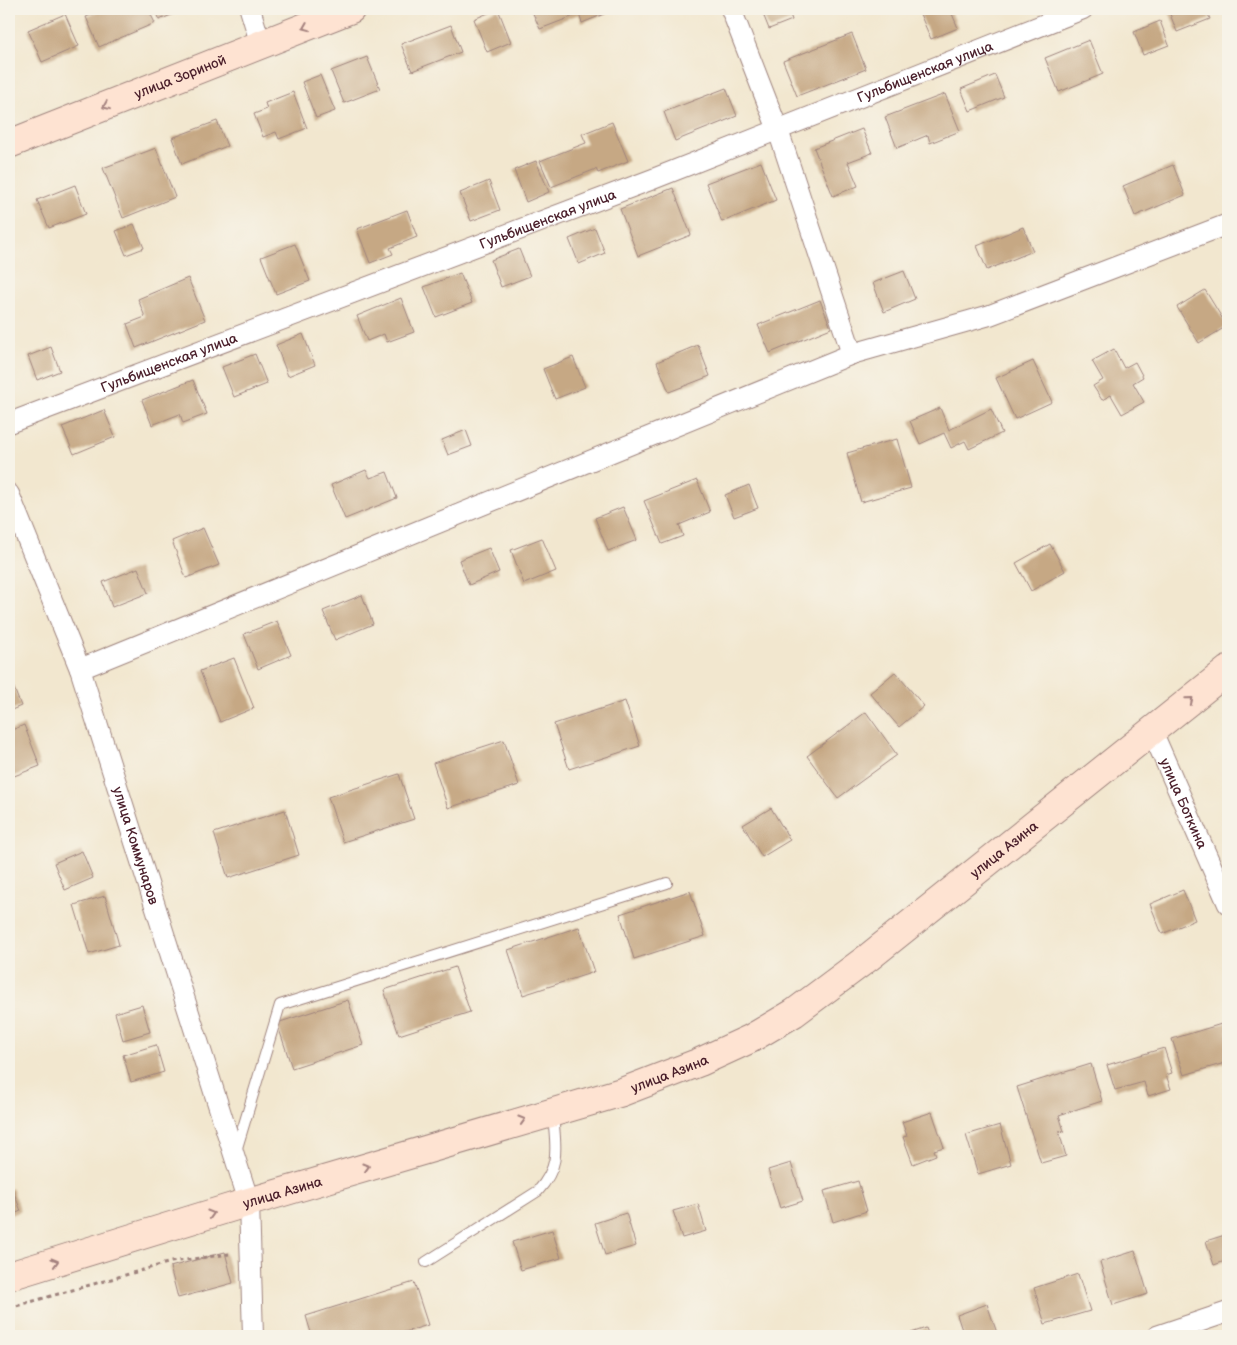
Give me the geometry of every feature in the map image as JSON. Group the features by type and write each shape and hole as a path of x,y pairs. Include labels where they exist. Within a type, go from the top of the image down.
{"main road":[{"name":"улица Зориной","path":"9,144 351,9"},
{"name":"улица Азина","path":"9,1276 249,1202 622,1092 700,1062 750,1039 794,1013 869,957 1228,670"}],"street":[{"path":"250,9 261,45"},
{"path":"731,9 778,130 852,354"},
{"name":"Гульбищенская улица","path":"9,423 778,130 1083,9"},
{"path":"80,669 852,354 990,315 1228,224"},
{"name":"улица Коммунаров","path":"9,494 80,669 249,1202 253,1336"},
{"name":"улица Боткина","path":"1152,731 1228,904"},
{"path":"1157,1336 1228,1312"}],"lane":[{"path":"234,1158 280,1004 667,883"},
{"path":"426,1262 538,1191 553,1171 555,1159 553,1111"}],"path":[{"path":"9,1308 171,1262 250,1251"}],"building":[{"path":"106,9 148,9 155,23 99,47 86,17"},
{"path":"154,9 186,9 159,20"},
{"path":"498,9 511,42 487,52 474,19"},
{"path":"531,9 608,9 609,12 582,23 579,14 540,29"},
{"path":"761,9 788,9 792,20 769,29"},
{"path":"934,9 950,9 958,28 931,39 920,14"},
{"path":"1168,9 1206,9 1210,19 1177,32"},
{"path":"65,14 79,46 42,62 28,30"},
{"path":"1160,21 1169,45 1143,55 1134,32"},
{"path":"451,25 461,52 412,71 401,44"},
{"path":"852,34 866,69 797,96 783,61"},
{"path":"1089,40 1103,74 1059,92 1045,58"},
{"path":"367,57 380,89 344,103 331,71"},
{"path":"320,75 335,111 316,118 302,82"},
{"path":"995,75 1004,97 970,111 961,89"},
{"path":"726,88 737,116 675,141 664,112"},
{"path":"293,92 307,128 279,139 276,132 263,137 254,114 267,109 265,103"},
{"path":"945,94 960,131 930,143 928,135 897,148 885,117"},
{"path":"217,121 227,146 182,164 172,138"},
{"path":"612,122 628,161 598,173 596,169 551,187 540,161 586,143 582,134"},
{"path":"862,129 872,153 848,162 858,186 833,196 814,148"},
{"path":"156,148 175,197 123,218 103,168"},
{"path":"536,161 549,192 526,202 514,170"},
{"path":"761,162 776,200 722,222 706,183"},
{"path":"1173,165 1185,195 1135,216 1123,186"},
{"path":"489,181 500,210 471,221 460,193"},
{"path":"75,185 86,214 49,228 37,200"},
{"path":"673,188 691,235 638,256 620,209"},
{"path":"407,210 417,237 390,248 393,254 370,263 357,229"},
{"path":"134,224 144,248 126,255 116,231"},
{"path":"1023,227 1033,251 987,270 977,246"},
{"path":"595,228 605,253 579,264 569,239"},
{"path":"295,244 310,281 276,294 261,257"},
{"path":"519,249 530,276 501,287 491,260"},
{"path":"904,271 915,299 884,312 873,283"},
{"path":"460,273 472,303 436,317 424,287"},
{"path":"188,278 205,320 136,348 127,324 145,317 138,299"},
{"path":"1205,290 1227,326 1199,343 1177,307"},
{"path":"401,298 414,332 387,342 384,334 367,341 357,316"},
{"path":"820,300 831,328 770,353 758,325"},
{"path":"303,334 315,365 288,376 276,345"},
{"path":"698,345 710,376 669,392 657,362"},
{"path":"51,347 60,371 37,380 28,356"},
{"path":"1114,349 1124,368 1135,362 1143,377 1133,383 1144,402 1122,414 1111,395 1102,400 1093,386 1103,380 1092,361"},
{"path":"255,354 267,384 234,397 222,367"},
{"path":"573,357 585,387 555,399 543,369"},
{"path":"1033,361 1052,402 1015,419 996,378"},
{"path":"193,380 207,414 183,423 180,414 152,425 142,400"},
{"path":"940,408 949,430 991,409 1002,433 969,449 965,441 951,448 944,433 920,444 910,421"},
{"path":"104,410 115,437 74,454 62,427"},
{"path":"466,430 472,446 448,455 442,440"},
{"path":"897,439 911,488 861,502 847,453"},
{"path":"366,470 370,478 387,472 397,498 345,519 331,485"},
{"path":"697,480 710,512 679,525 683,536 662,544 644,501"},
{"path":"749,485 758,508 734,517 725,495"},
{"path":"623,507 637,540 608,551 595,518"},
{"path":"203,528 219,565 186,578 172,541"},
{"path":"542,538 556,571 524,584 511,550"},
{"path":"1050,544 1065,571 1031,591 1016,563"},
{"path":"489,548 499,572 469,585 459,560"},
{"path":"138,568 148,593 112,607 103,582"},
{"path":"362,595 373,624 335,640 323,611"},
{"path":"277,621 291,655 258,669 244,634"},
{"path":"234,658 254,708 220,722 200,671"},
{"path":"895,672 924,706 899,727 870,693"},
{"path":"9,681 11,681 21,706 9,711"},
{"path":"625,701 640,746 569,769 554,724"},
{"path":"866,712 897,755 838,798 807,756"},
{"path":"24,725 40,766 9,778 9,731"},
{"path":"504,740 519,785 448,808 433,763"},
{"path":"399,774 414,819 343,842 328,797"},
{"path":"771,808 790,840 762,857 743,825"},
{"path":"285,810 299,855 228,878 214,833"},
{"path":"82,851 93,878 65,890 54,863"},
{"path":"1183,890 1195,920 1162,934 1150,904"},
{"path":"690,891 705,936 634,959 620,914"},
{"path":"105,896 119,945 89,954 74,905"},
{"path":"579,927 594,972 523,995 508,950"},
{"path":"455,967 470,1012 399,1035 384,990"},
{"path":"348,1000 363,1045 292,1068 277,1023"},
{"path":"142,1005 150,1032 123,1040 115,1013"},
{"path":"1228,1022 1228,1062 1184,1075 1172,1039"},
{"path":"156,1045 164,1072 131,1082 123,1055"},
{"path":"1164,1048 1172,1073 1166,1075 1171,1089 1148,1096 1144,1082 1115,1090 1107,1065"},
{"path":"1091,1064 1102,1101 1059,1115 1064,1131 1059,1132 1066,1156 1041,1163 1017,1087"},
{"path":"932,1112 944,1147 934,1150 936,1155 913,1164 903,1137 907,1136 902,1122"},
{"path":"1000,1125 1011,1164 978,1174 966,1135"},
{"path":"791,1163 803,1201 780,1208 768,1170"},
{"path":"858,1181 867,1211 833,1222 824,1191"},
{"path":"12,1188 21,1211 9,1216 9,1190"},
{"path":"698,1204 706,1231 682,1238 673,1211"},
{"path":"626,1213 636,1246 605,1255 595,1223"},
{"path":"552,1230 561,1258 521,1270 512,1242"},
{"path":"1228,1234 1228,1260 1214,1265 1206,1241"},
{"path":"1135,1251 1148,1294 1113,1305 1100,1262"},
{"path":"225,1252 233,1283 178,1298 170,1267"},
{"path":"1078,1274 1090,1311 1045,1324 1034,1288"},
{"path":"414,1282 428,1325 392,1336 312,1336 306,1316"},
{"path":"987,1304 998,1336 964,1336 957,1315"},
{"path":"926,1328 929,1336 902,1336"}]}
